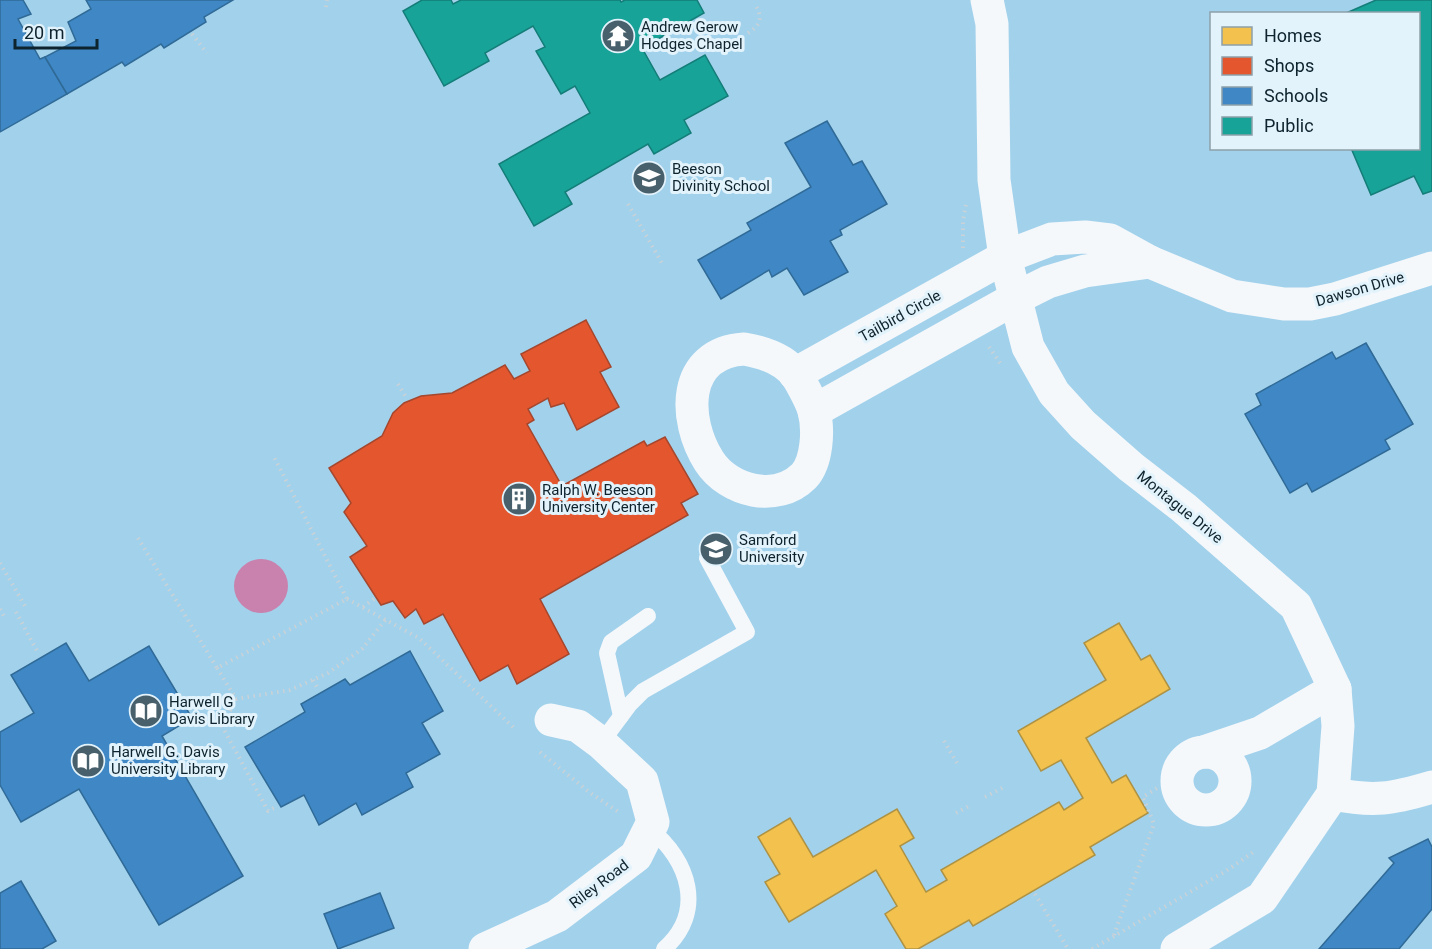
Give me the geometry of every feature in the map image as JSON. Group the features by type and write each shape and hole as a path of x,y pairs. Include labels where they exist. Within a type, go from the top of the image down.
{"street":[{"name":"Montague Drive","path":"987,0 992,24 994,180 1005,257 1028,347 1054,393 1083,425 1131,467 1184,508 1296,606 1335,689 1338,726 1333,794"},
{"name":"Dawson Drive","path":"1005,257 1053,239 1084,237 1110,240 1150,262 1232,296 1284,304 1310,304 1335,299 1432,268"},
{"name":"Tailbird Circle","path":"795,374 1005,257"},
{"path":"814,411 975,320 1048,282 1085,271 1150,262"},
{"path":"736,350 754,351 776,359 795,374 814,411 815,457 810,470 797,483 788,488 773,493 756,492 741,487 722,475 710,463 696,432 694,382 711,358 736,350"},
{"path":"1260,733 1247,752 1233,793 1227,801 1218,807 1199,809 1182,798 1178,790 1178,772 1189,757 1260,733 1335,689"},
{"path":"550,720 578,726 601,743 642,781 651,826"},
{"path":"1204,752 1224,757 1231,765 1235,784"},
{"path":"1177,949 1262,898 1333,794 1377,800 1432,787"},
{"name":"Riley Road","path":"485,949 557,916 636,856 651,826"}],"lane":[{"path":"601,743 644,691 747,632 707,558"},
{"path":"621,716 607,653 611,642 648,616"},
{"path":"651,826 682,866 690,903 677,938 664,949"}],"path":[{"path":"326,7 327,0"},
{"path":"748,33 760,22 755,4"},
{"path":"192,34 207,53"},
{"path":"961,282 955,265 963,253 963,220 965,207 969,201"},
{"path":"628,204 663,265"},
{"path":"975,320 980,334 1004,367"},
{"path":"398,384 406,397"},
{"path":"274,457 347,599 419,639 513,728"},
{"path":"138,538 236,699"},
{"path":"0,563 26,606"},
{"path":"217,668 347,599"},
{"path":"363,607 374,599"},
{"path":"0,609 5,618"},
{"path":"16,612 37,651"},
{"path":"236,699 290,690 328,673 362,649 386,619"},
{"path":"313,680 318,689"},
{"path":"236,699 222,726 268,811 276,807"},
{"path":"944,741 957,763"},
{"path":"540,752 613,809 651,826"},
{"path":"985,797 1004,787"},
{"path":"1113,936 1154,824 1143,797 1157,788"},
{"path":"956,813 971,805"},
{"path":"1092,949 1226,871 1254,852 1261,844"},
{"path":"1035,894 1068,949"}],"shaded area":[{"name":"Samford University","path":"0,0 1432,0 1432,949 0,949"},
{"path":"256,559 266,559 276,563 284,571 288,586 284,601 276,609 266,613 256,613 246,609 238,601 234,591 234,581 238,571 246,563"}],"building: Homes":[{"path":"1119,623 1141,660 1150,655 1170,689 1086,738 1112,783 1126,775 1148,813 1090,847 1095,855 973,926 969,920 918,949 906,949 885,914 897,906 876,870 789,922 765,882 780,874 758,837 790,818 813,857 897,809 914,838 900,846 926,892 947,880 941,870 1059,802 1064,810 1083,798 1061,760 1041,771 1018,731 1106,680 1084,643"}],"building: Shops":[{"name":"Ralph W. Beeson University Center","path":"586,320 611,367 600,372 619,407 577,430 564,403 551,407 548,398 528,409 534,420 527,424 562,486 644,441 647,446 665,437 698,494 681,503 688,515 540,599 569,654 517,684 508,665 480,681 443,614 424,624 416,609 405,618 393,601 381,605 350,557 367,546 344,512 351,503 329,468 382,436 393,413 404,403 421,396 452,393 505,365 514,379 530,371 521,354"}],"building: Schools":[{"path":"0,0 23,0 31,14 18,19 40,59 45,57 67,94 0,132"},
{"path":"86,0 233,0 204,17 206,22 164,48 161,44 125,66 122,62 67,94 45,57 76,41 68,22 91,9"},
{"path":"827,121 853,165 862,161 887,204 840,230 842,235 830,241 848,272 804,295 787,268 772,277 769,270 721,299 698,260 751,230 747,223 811,187 785,143"},
{"path":"1366,343 1413,424 1385,440 1390,449 1312,492 1307,483 1290,493 1245,414 1261,405 1256,394 1332,352 1336,359"},
{"name":"Harwell G. Davis University Library","path":"66,643 89,681 149,646 192,718 162,736 243,876 159,925 79,789 21,822 0,785 0,732 34,713 11,675"},
{"path":"410,651 443,711 422,723 440,754 406,773 413,787 362,815 356,803 319,825 304,795 281,807 245,747 305,712 301,704 345,679 350,685"},
{"path":"1428,839 1432,847 1432,909 1399,949 1319,949 1394,863 1389,858"},
{"path":"21,881 56,941 42,949 0,949 0,893"},
{"path":"380,893 394,928 338,949 324,914"}],"building: Public":[{"path":"422,0 451,0 453,4 461,0 620,0 621,2 625,0 697,0 704,13 642,48 660,80 705,55 728,96 684,120 691,133 654,154 648,144 565,192 572,204 534,226 499,164 590,113 575,86 561,94 536,51 545,47 533,26 485,53 489,61 444,86 403,11"},
{"path":"1376,0 1432,0 1432,191 1423,194 1414,176 1371,195 1352,150 1420,150 1420,12 1349,12"}],"place":[{"name":"Andrew Gerow Hodges Chapel","path":"618,36"},
{"name":"Beeson Divinity School","path":"649,178"},
{"name":"Ralph W. Beeson University Center","path":"519,499"},
{"name":"Samford University","path":"716,549"},
{"name":"Harwell G Davis Library","path":"146,711"},
{"name":"Harwell G. Davis University Library","path":"88,761"}]}
